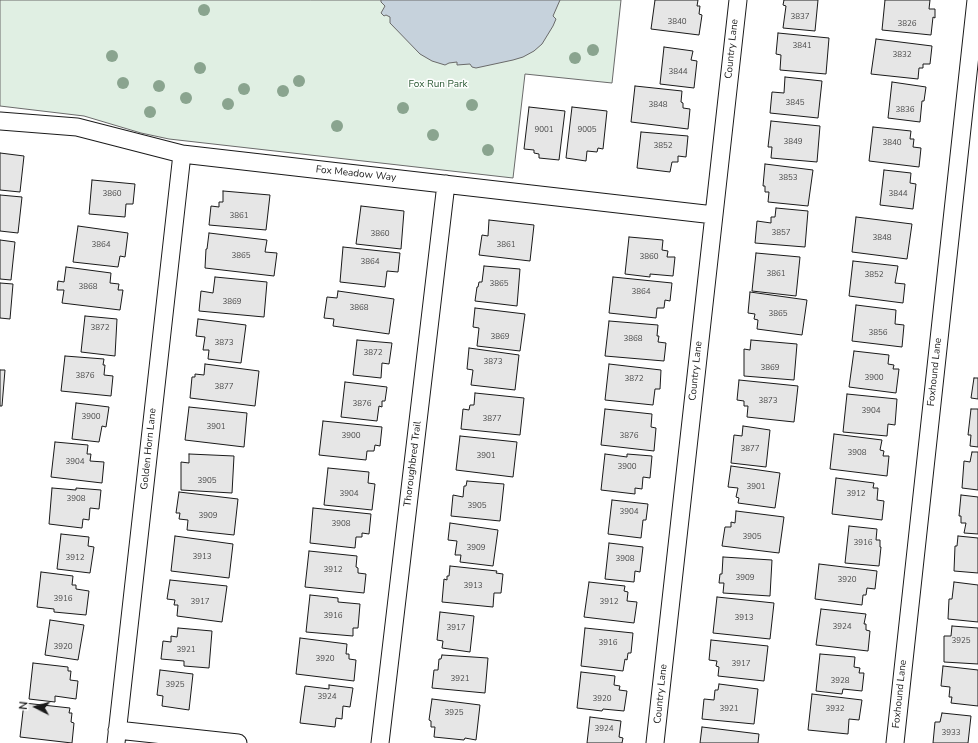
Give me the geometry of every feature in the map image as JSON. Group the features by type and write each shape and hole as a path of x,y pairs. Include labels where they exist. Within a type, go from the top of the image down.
{"street":[{"name":"Country Lane","path":"655,743 738,0"},
{"name":"Foxhound Lane","path":"895,743 976,0"},
{"name":"Fox Meadow Way","path":"0,121 77,127 182,154 714,215"},
{"name":"Golden Horn Lane","path":"116,737 182,154"},
{"name":"Thoroughbred Trail","path":"380,743 446,184"},
{"path":"116,737 238,743"}],"green space":[{"name":"Fox Run Park","path":"0,0 621,0 612,83 525,74 513,178 169,139 141,133 84,116 0,106"}],"shaded area":[{"path":"381,0 560,0 553,16 556,19 553,26 542,44 534,51 513,60 476,68 472,67 470,64 457,65 457,62 445,65 432,61 420,54 390,23 390,17 386,15 384,16 381,13 385,6"}],"building":[{"path":"655,0 698,0 697,6 700,6 699,14 702,15 699,35 651,29"},
{"path":"784,0 818,0 815,31 783,28 786,6 783,5"},
{"path":"885,0 930,0 929,9 935,9 935,18 933,17 931,35 882,30"},
{"path":"778,33 829,38 826,74 780,70 781,55 776,54"},
{"path":"876,39 932,46 930,64 923,64 923,68 919,68 918,79 871,74"},
{"path":"664,47 693,51 691,60 697,61 694,88 660,84"},
{"path":"785,77 822,81 818,118 770,113 772,92 784,93"},
{"path":"892,82 926,87 924,101 922,101 920,122 888,118"},
{"path":"635,86 682,91 681,102 683,103 683,108 690,109 688,129 631,122"},
{"path":"529,107 565,111 559,160 539,158 539,154 534,153 534,150 524,149"},
{"path":"572,107 607,111 603,149 598,148 597,152 587,151 586,161 566,158"},
{"path":"771,121 820,126 817,162 771,158 772,147 768,147"},
{"path":"873,127 911,131 910,139 914,139 913,147 921,148 919,167 869,161"},
{"path":"641,132 688,136 686,157 678,156 678,162 672,162 670,172 637,168"},
{"path":"0,153 24,156 20,192 0,190"},
{"path":"765,164 813,170 808,206 768,202 769,192 765,192 765,186 763,186"},
{"path":"884,170 911,173 910,183 916,184 913,209 880,205"},
{"path":"92,180 135,184 133,204 126,204 125,217 89,214"},
{"path":"223,191 270,195 266,230 209,225 211,206 219,207 219,202 223,202"},
{"path":"0,195 22,197 18,233 0,231"},
{"path":"361,206 404,211 401,249 356,244"},
{"path":"776,208 808,211 805,247 755,243 757,221 771,223 771,217 775,217"},
{"path":"856,217 912,224 907,259 852,252"},
{"path":"489,220 534,225 530,261 479,255 482,235 488,236"},
{"path":"78,226 128,233 125,257 120,256 118,267 73,262"},
{"path":"209,233 267,240 265,252 277,253 274,276 205,268"},
{"path":"629,237 663,240 662,250 668,251 667,257 675,257 673,276 650,274 650,277 625,274"},
{"path":"0,240 15,242 11,280 0,279"},
{"path":"343,247 400,253 398,272 387,271 385,287 340,282"},
{"path":"756,253 800,257 796,296 752,291"},
{"path":"853,261 898,266 895,283 905,284 903,303 849,296"},
{"path":"484,266 520,269 517,306 475,301 477,287 479,282 482,282"},
{"path":"66,267 111,273 110,283 119,284 118,290 123,290 120,310 62,303 64,290 57,290 58,281 64,282"},
{"path":"215,277 267,282 264,317 199,311 201,291 213,293"},
{"path":"613,277 672,283 670,301 665,300 664,308 657,308 656,318 609,313"},
{"path":"0,283 13,284 10,319 0,318"},
{"path":"338,291 394,299 389,334 333,326 334,319 324,318 327,297 337,298"},
{"path":"750,292 807,300 802,335 757,329 758,320 754,319 755,314 748,313"},
{"path":"856,305 896,310 895,324 904,325 902,347 852,341"},
{"path":"475,308 525,314 520,351 477,346 479,328 473,327"},
{"path":"85,316 117,319 115,356 81,352"},
{"path":"198,319 246,325 241,363 208,359 209,350 203,350 205,337 196,336"},
{"path":"609,321 658,325 658,342 666,343 664,361 605,356"},
{"path":"357,340 392,343 389,364 382,363 381,378 353,375"},
{"path":"751,340 797,344 794,380 744,376 744,349 750,350"},
{"path":"469,348 519,355 515,390 471,385 473,370 467,369"},
{"path":"854,351 889,355 888,364 894,365 893,369 899,369 896,393 849,387"},
{"path":"65,356 104,359 104,375 113,376 111,396 61,391"},
{"path":"205,364 259,371 255,406 190,398 192,377 195,377 195,374 204,375"},
{"path":"609,364 661,370 660,389 655,389 653,405 605,400"},
{"path":"0,370 5,370 2,406 0,406"},
{"path":"974,378 978,378 978,399 971,398"},
{"path":"739,380 798,386 794,422 747,417 748,406 744,406 744,401 737,400"},
{"path":"345,382 387,387 385,401 382,401 382,407 379,406 377,421 341,417"},
{"path":"475,393 524,398 520,435 461,429 463,409 469,410 470,405 474,405"},
{"path":"847,394 897,399 895,425 888,424 887,436 843,432"},
{"path":"76,403 109,407 106,427 102,426 99,442 72,439"},
{"path":"189,407 247,413 244,447 185,440"},
{"path":"605,409 652,414 651,427 656,428 654,451 601,445"},
{"path":"971,409 978,409 978,447 970,446 971,435 968,435"},
{"path":"323,421 382,427 380,446 375,445 374,451 367,451 366,460 319,455"},
{"path":"743,426 770,430 766,467 731,463 734,435 742,436"},
{"path":"834,434 882,440 880,450 884,451 883,456 889,456 887,476 830,469"},
{"path":"460,436 517,442 513,477 456,470"},
{"path":"55,442 88,445 87,454 91,454 90,461 104,462 102,483 51,477"},
{"path":"972,452 978,452 978,490 962,488 964,461 970,462"},
{"path":"189,454 234,456 232,493 181,490 181,462 189,463"},
{"path":"605,454 627,457 627,454 652,456 650,478 643,477 642,489 635,488 635,494 601,490"},
{"path":"731,466 780,473 775,508 738,503 739,498 736,497 738,488 728,487"},
{"path":"328,468 369,472 368,483 375,484 372,510 324,505"},
{"path":"836,478 874,483 873,488 878,488 877,500 884,501 882,520 832,514"},
{"path":"467,481 504,484 500,521 451,516 453,495 463,497 464,486 466,486"},
{"path":"52,488 101,490 99,509 90,508 89,520 83,519 82,528 49,524"},
{"path":"179,492 238,499 234,535 187,530 188,520 179,519 180,513 176,513"},
{"path":"961,495 978,497 978,534 964,533 966,523 961,523 961,516 959,516"},
{"path":"612,500 648,504 646,520 643,520 641,538 608,534"},
{"path":"313,508 371,514 369,534 362,533 362,537 356,537 355,548 310,543"},
{"path":"736,511 784,517 779,553 722,546 725,527 731,527 731,522 735,523"},
{"path":"450,523 498,530 493,566 460,562 461,555 455,555 457,541 448,540"},
{"path":"849,526 877,529 876,540 880,540 881,547 879,566 845,563"},
{"path":"61,534 89,537 88,546 94,547 90,573 57,569"},
{"path":"175,536 233,544 229,578 171,571"},
{"path":"958,536 978,538 978,573 954,571 955,546 957,546"},
{"path":"609,543 643,547 640,572 635,571 634,582 605,579"},
{"path":"309,551 357,556 356,567 358,568 358,573 366,574 364,593 305,587"},
{"path":"723,557 772,560 770,596 723,593 724,583 719,583 720,574 722,574"},
{"path":"819,564 877,571 875,589 867,588 866,595 863,595 862,605 815,599"},
{"path":"450,566 497,571 496,573 503,574 501,593 494,593 493,607 442,602 444,579 447,580 447,576 449,576"},
{"path":"41,572 73,576 72,585 76,585 76,589 89,591 86,615 54,612 54,609 37,607"},
{"path":"170,580 227,586 222,622 177,616 178,605 174,605 175,600 167,599"},
{"path":"589,582 625,586 624,591 628,592 627,601 637,602 634,623 584,617"},
{"path":"954,582 978,585 978,622 948,619 949,599 952,599"},
{"path":"310,595 338,598 338,602 360,604 358,628 353,628 353,636 306,632"},
{"path":"717,597 774,603 770,639 713,633"},
{"path":"821,609 866,614 864,624 866,624 866,630 870,631 868,651 816,645"},
{"path":"440,612 474,616 470,652 442,648 443,641 437,640"},
{"path":"50,620 84,625 78,660 45,655"},
{"path":"952,626 978,628 978,664 944,662 944,636 951,636"},
{"path":"178,628 212,631 209,668 184,666 184,661 161,659 163,641 171,642 171,636 177,637"},
{"path":"585,628 633,633 631,653 628,653 627,660 625,659 623,671 581,666"},
{"path":"300,638 347,644 346,654 349,654 349,659 356,660 354,681 296,674"},
{"path":"711,640 768,646 764,681 718,676 719,667 716,666 717,661 709,660"},
{"path":"820,654 855,657 854,667 860,668 859,673 864,673 862,691 843,689 842,694 816,691"},
{"path":"442,655 488,658 485,693 432,688 434,670 438,670 439,659 441,659"},
{"path":"33,663 68,667 68,671 71,671 70,680 78,681 76,699 55,696 55,702 29,699"},
{"path":"943,666 978,670 978,706 951,703 952,697 949,697 950,687 941,686"},
{"path":"160,670 193,674 189,710 162,706 163,696 157,695"},
{"path":"581,672 615,676 614,685 620,686 619,690 627,691 624,711 603,709 602,711 577,708"},
{"path":"719,684 758,689 754,724 702,719 704,699 714,700 715,690 718,690"},
{"path":"329,685 353,688 350,707 343,706 342,719 336,718 335,727 300,723 305,686 329,689"},
{"path":"812,694 862,700 859,720 849,719 848,734 808,730"},
{"path":"432,699 480,705 476,740 465,738 464,740 434,737 435,727 431,727 431,721 429,720"},
{"path":"24,703 70,708 69,713 72,713 71,722 74,723 72,743 20,737"},
{"path":"942,713 971,716 968,743 933,743 935,722 940,722"},
{"path":"590,717 621,721 619,737 623,738 622,743 587,743"},
{"path":"702,727 759,734 758,743 700,743"}]}
